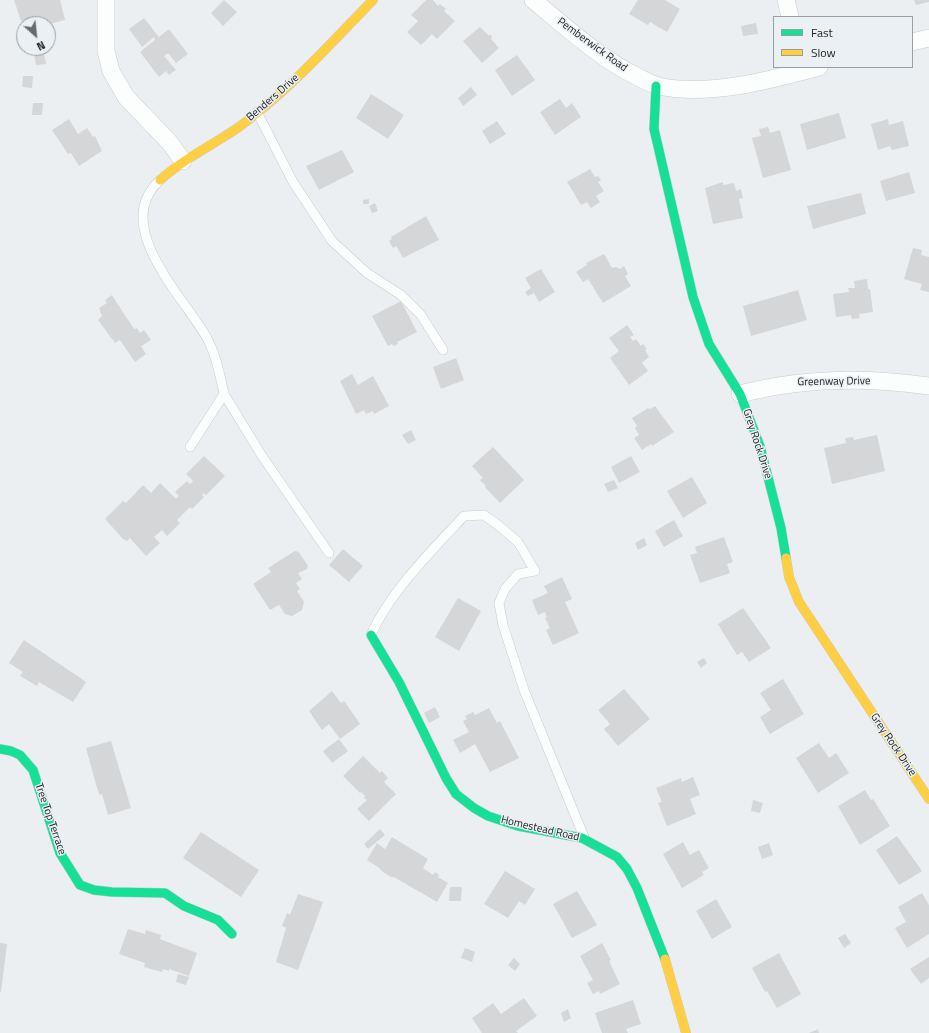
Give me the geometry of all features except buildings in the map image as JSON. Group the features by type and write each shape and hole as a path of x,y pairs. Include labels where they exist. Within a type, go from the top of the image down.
{"street":[{"path":"106,0 106,51 111,71 126,97 170,143 183,161"},
{"name":"Benders Drive","path":"160,180 170,170 183,161 242,125 284,90 373,0"},
{"name":"Pemberwick Road","path":"533,0 591,47 627,72 656,86 679,89 737,87 809,68"},
{"path":"786,0 790,16"},
{"path":"913,42 929,38"},
{"name":"Grey Rock Drive","path":"656,86 654,129 693,297 709,344 740,394 760,446 781,528 789,577 799,602 929,799"},
{"name":"Greenway Drive","path":"740,394 765,387 810,381 868,381 929,386"},
{"name":"Homestead Road","path":"371,635 402,687 447,781 459,796 475,810 490,817 533,830 584,839 617,857 636,888 665,960 686,1033"},
{"name":"Tree Top Terrace","path":"0,749 15,751 26,759 33,770 60,853 71,873 80,884 94,890 112,892 165,893 184,906 218,920 232,934"}],"lane":[{"path":"257,112 293,182 332,240 366,273 401,295 416,310 443,350"},
{"path":"160,180 151,188 144,201 142,225 147,241 154,256 207,338 217,365 224,394 269,466 329,553"},
{"path":"190,447 224,394"},
{"path":"371,635 380,615 431,551 464,516 484,515 518,542 535,571 518,574 505,589 498,603 503,625 524,690 584,839"}],"traffic: fast":[{"path":"656,86 654,129 693,297 709,344 740,394 760,446 781,528 786,558"},
{"path":"371,635 399,682 446,778 456,794 474,808 488,816 518,826 582,838 617,857 627,869 637,888 665,959"},
{"path":"0,749 11,751 20,755 33,770 60,853 80,885 94,890 112,892 165,893 184,906 218,920 232,934"}],"traffic: slow":[{"path":"160,180 190,157 233,131 261,110 310,65 373,0"},
{"path":"786,558 789,577 799,602 929,799"},
{"path":"665,959 686,1033"}]}
